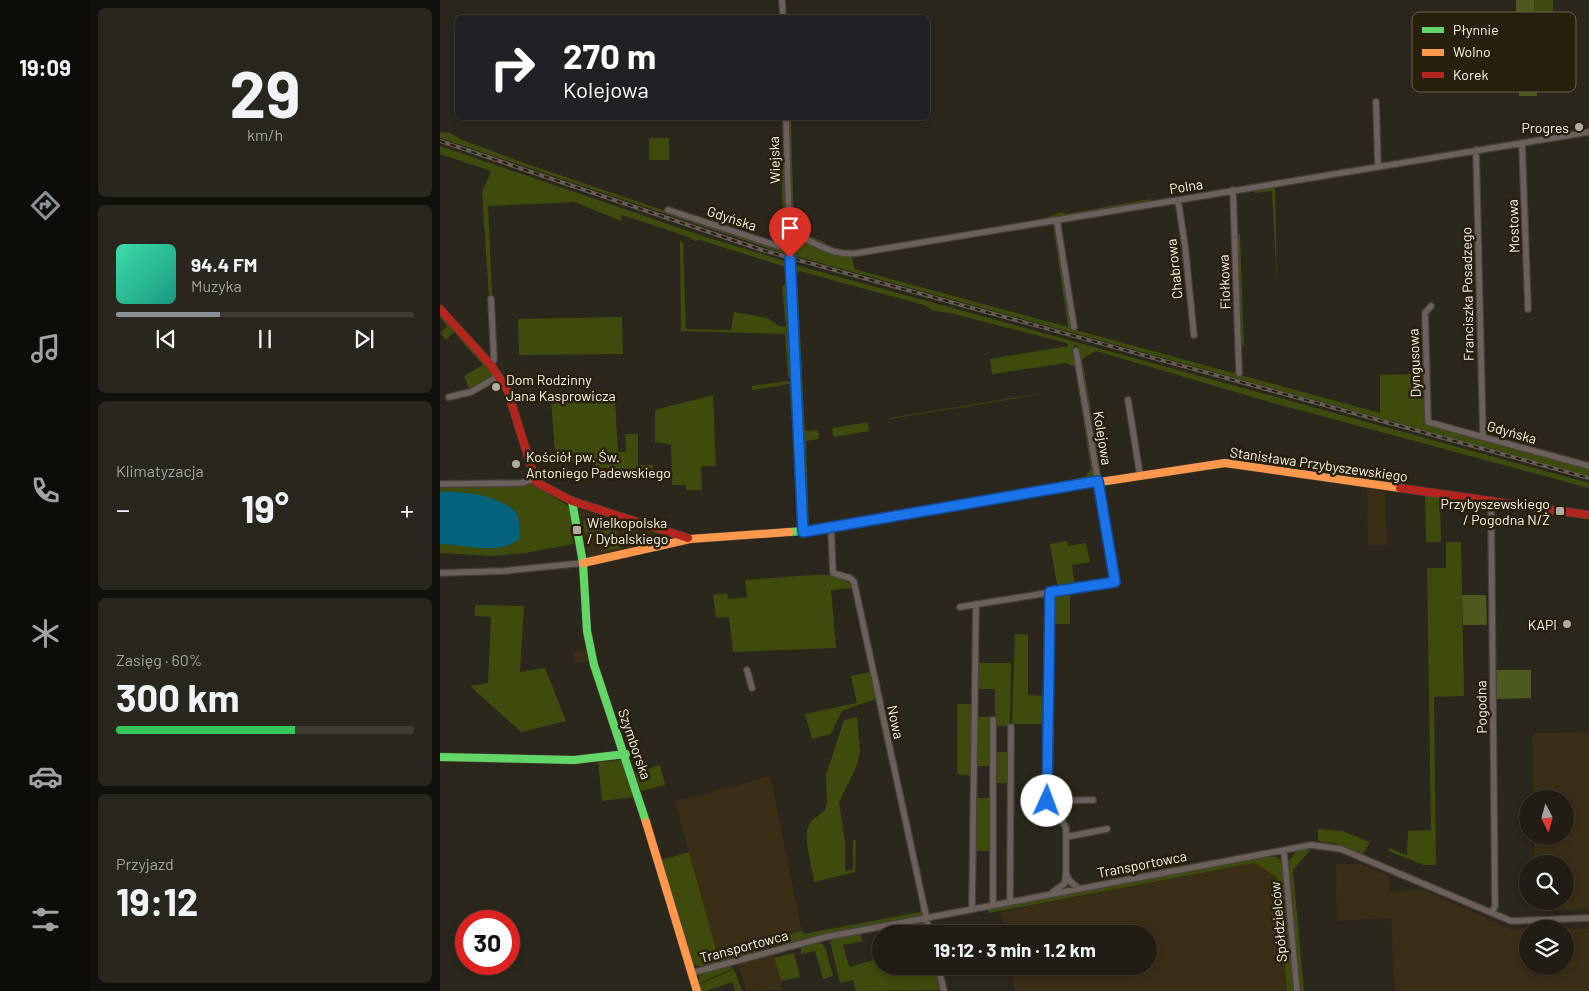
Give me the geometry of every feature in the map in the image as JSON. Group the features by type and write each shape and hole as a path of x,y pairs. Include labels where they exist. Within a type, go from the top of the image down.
{"street":[{"path":"782,0 783,15"},
{"path":"1376,102 1378,166"},
{"name":"Wiejska","path":"786,120 803,532"},
{"name":"Polna","path":"790,234 804,237 834,253 847,255 1589,132"},
{"name":"Mostowa","path":"1522,143 1528,309"},
{"name":"Franciszka Posadzego","path":"1476,150 1483,436"},
{"name":"Fiołkowa","path":"1233,190 1239,373"},
{"name":"Chabrowa","path":"1178,200 1185,246 1194,335"},
{"name":"Gdyńska","path":"668,210 745,236 790,246"},
{"path":"1057,221 1074,327"},
{"path":"490,364 494,360 491,299"},
{"name":"Dyngusowa","path":"1428,422 1425,313 1431,306"},
{"path":"440,309 499,376 513,404 534,479 522,483 440,484"},
{"name":"Kolejowa","path":"960,607 1115,582 1076,351"},
{"path":"449,397 471,392 499,376"},
{"path":"1128,400 1140,475"},
{"name":"Gdyńska","path":"1428,422 1589,466"},
{"name":"Stanisława Przybyszewskiego","path":"583,563 690,539 803,532 831,528 1098,481 1210,464 1232,464 1589,515"},
{"name":"Stanisława Przybyszewskiego","path":"534,479 547,489 572,501 690,539"},
{"name":"Pogodna","path":"1491,500 1495,906 1492,913"},
{"name":"Szymborska","path":"572,501 583,563 590,651 626,754 697,991"},
{"name":"Nowa","path":"831,528 834,574 850,578 854,582 928,925"},
{"path":"440,573 504,572 583,563"},
{"path":"1050,592 1047,801 1093,800"},
{"path":"972,909 976,604"},
{"path":"747,670 752,688"},
{"path":"993,720 993,905"},
{"path":"1010,902 1011,727"},
{"path":"440,757 574,760 626,754"},
{"path":"1046,895 1065,883 1066,874 1066,828 1051,801"},
{"path":"1061,819 1063,801"},
{"path":"1066,837 1107,829"},
{"name":"Transportowca","path":"692,973 826,937 1311,845 1337,847 1511,921 1589,918"},
{"name":"Spółdzielców","path":"1284,851 1297,991"},
{"path":"1066,874 1069,880 1079,889"},
{"path":"940,975 944,991"}],"shaded area":[{"path":"1367,487 1385,490 1387,545 1368,545"},
{"path":"579,511 670,536 670,540 588,558"},
{"path":"587,649 589,661 575,663 574,652"},
{"path":"1589,732 1589,909 1574,910 1574,855 1534,855 1534,845 1574,845 1574,790 1533,790 1532,736 1536,733"},
{"path":"770,776 802,931 717,953 675,802"},
{"path":"1254,863 1277,877 1287,991 1015,991 1012,975 1157,975 1157,925 1003,925 1001,912"},
{"path":"1336,864 1361,864 1389,876 1390,891 1424,890 1511,929 1519,929 1519,975 1574,975 1574,929 1589,929 1589,991 1395,991 1391,918 1337,921"},
{"path":"773,954 783,990 746,991 738,963"}],"green space":[{"path":"1516,0 1534,0 1534,12 1516,12"},
{"path":"1534,0 1553,0 1553,12 1534,12"},
{"path":"1519,92 1537,92 1537,96 1519,96"},
{"path":"788,120 791,120 794,227 798,232 822,241 835,250 858,251 835,251 797,233 792,227"},
{"path":"440,132 451,133 460,139 524,163 710,226 785,248 788,255 440,138"},
{"path":"649,138 669,138 669,160 649,160"},
{"path":"440,146 706,237 788,262 793,375 788,378 785,334 681,331 680,241 683,242 686,329 731,330 734,312 767,318 779,326 786,327 782,287 788,280 786,267 700,240 694,241 689,237 622,215 621,220 619,220 574,202 488,206 492,295 489,298 482,192 491,171 440,154"},
{"path":"781,168 784,169 787,241 784,244 780,244 784,236"},
{"path":"1275,187 1277,287 1272,191 1254,193 1254,191"},
{"path":"1151,199 1151,202 858,251 1040,220 1062,212 1066,214"},
{"path":"1053,224 1057,228 1072,329 1380,413 1380,375 1423,374 1424,423 1589,469 1589,476 792,255 793,241 799,238 834,255 852,256 854,269 1068,327"},
{"path":"1236,234 1240,234 1244,346 1240,344"},
{"path":"792,264 1589,483 1589,488 1273,403 1096,351 1082,359 1097,444 1094,444 1077,345 1074,345 1095,478 1059,484 1058,481 1063,482 1086,476 1091,469 1075,367 1066,363 992,374 990,359 1068,346 1067,343 950,313 934,311 924,305 799,271 797,275 805,431 818,430 819,439 806,441 809,527 805,527"},
{"path":"440,315 475,353 474,355 454,332 446,340 440,333 447,326 440,318"},
{"path":"622,317 623,354 519,355 518,319"},
{"path":"476,354 495,377 470,391 464,376 483,365 475,356"},
{"path":"787,381 794,384 798,457 795,457 789,384 752,390 752,386"},
{"path":"550,391 568,399 615,402 618,452 626,452 625,434 638,434 638,465 653,465 653,475 609,477 609,468 595,468 595,459 556,462"},
{"path":"1043,393 1030,396 890,419 890,418"},
{"path":"713,395 716,466 701,466 702,490 686,490 686,485 672,485 671,445 655,442 655,410"},
{"path":"868,422 869,431 833,437 832,428"},
{"path":"532,484 569,506 573,528 570,529 574,544 525,553 492,556 440,553 440,486 521,487 521,485"},
{"path":"1425,494 1440,497 1441,542 1426,542"},
{"path":"595,519 597,531 585,534 583,521"},
{"path":"615,524 620,548 603,551 598,527"},
{"path":"1067,541 1068,546 1086,543 1090,562 1072,565 1075,586 1058,589 1050,544"},
{"path":"1446,542 1461,542 1464,696 1434,697 1436,865 1424,865 1388,851 1389,848 1407,855 1408,831 1431,830 1427,568 1446,568"},
{"path":"830,575 841,578 846,580 852,588 831,590 836,648 733,652 729,617 716,618 713,595 727,593 728,599 747,597 745,580"},
{"path":"1070,591 1070,624 1051,624 1052,595"},
{"path":"1462,595 1486,595 1487,625 1463,625"},
{"path":"475,605 524,606 520,672 545,668 566,721 521,732 470,686 488,683 491,617 475,616"},
{"path":"1015,634 1028,635 1028,695 1047,696 1047,724 1012,724"},
{"path":"977,663 1011,663 1010,726 995,726 995,689 976,689"},
{"path":"1496,670 1531,670 1531,698 1497,699"},
{"path":"871,672 893,775 875,699 842,711 831,734 812,739 805,714 857,703 851,676"},
{"path":"957,704 973,704 971,776 957,774"},
{"path":"857,717 860,752 856,768 839,802 845,841 845,871 853,870 853,840 856,840 855,872 814,882 807,844 807,830 811,821 825,810 827,804 826,775 844,720"},
{"path":"976,717 992,717 991,766 975,766"},
{"path":"995,752 1010,752 1010,783 995,783"},
{"path":"621,760 633,797 602,801 598,762"},
{"path":"660,765 665,785 641,791 635,773"},
{"path":"975,798 991,798 991,851 975,851"},
{"path":"1318,829 1342,831 1370,842 1363,854 1334,843 1318,841"},
{"path":"1311,849 1293,870 1304,991 1300,991 1289,861 1296,851"},
{"path":"689,852 717,953 756,943 755,953 702,967 693,964 661,860"},
{"path":"1270,856 1277,857 1283,863 1286,898 1279,900 1277,877 1254,863 989,913 988,909"},
{"path":"1280,905 1287,905 1294,991 1287,991"},
{"path":"922,906 922,915 834,932 783,945 782,943 762,948 760,942 802,931 804,934 920,912 920,907"},
{"path":"924,921 925,925 906,925"},
{"path":"860,933 863,941 843,945 849,967 872,961 872,975 938,975 942,990 856,991 853,980 840,983 830,942 834,938"},
{"path":"820,942 825,947 833,976 823,979 815,951 801,954 801,946"},
{"path":"794,953 800,977 781,981 774,958"},
{"path":"728,966 734,968 698,984 700,974"},
{"path":"734,969 742,991 735,991 732,982 706,991 700,991 698,985"}],"water":[{"path":"440,492 471,493 493,499 512,508 518,515 520,538 512,544 492,548 440,544"}],"railway":[{"path":"440,141 762,250 1589,478"}],"traffic: fast":[{"path":"789,532 821,530 1041,491"},
{"path":"572,501 583,563 587,631 594,665 646,822"},
{"path":"440,757 574,760 626,754"}],"traffic: slow":[{"path":"1041,491 1225,463 1400,488"},
{"path":"583,563 690,539 789,532"},
{"path":"646,822 697,991"}],"traffic: jam":[{"path":"440,309 490,364 507,389 536,482 572,501 688,538"},
{"path":"1400,488 1589,515"}],"place":[{"name":"Progres","path":"1579,127"},
{"name":"Dom Rodzinny Jana Kasprowicza","path":"496,387"},
{"name":"Kościół pw. Św. Antoniego Padewskiego","path":"516,464"},
{"name":"Przybyszewskiego / Pogodna N/Ż","path":"1560,511"},
{"name":"Wielkopolska / Dybalskiego","path":"577,530"},
{"name":"KAPI","path":"1567,624"}],"route":[{"path":"790,258 803,532 1098,481 1115,582 1050,592 1047,801"}]}
